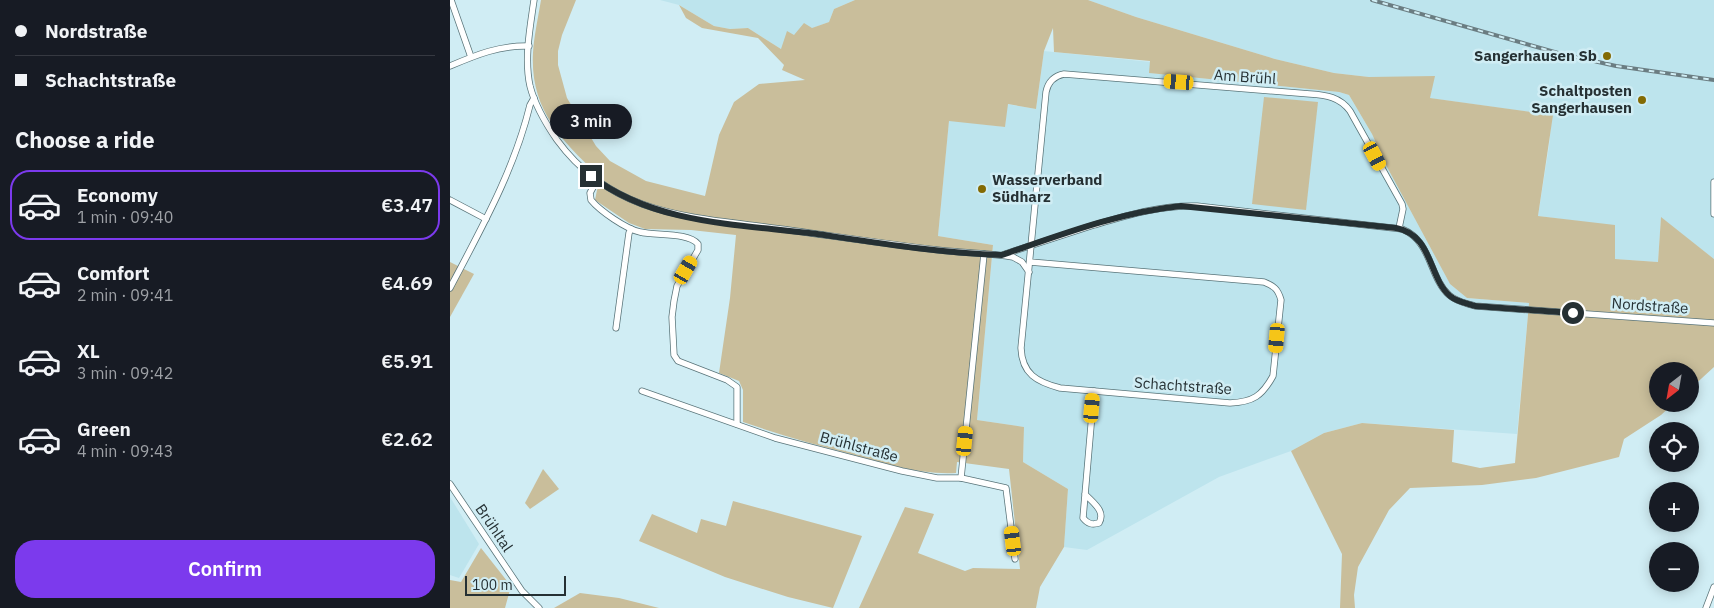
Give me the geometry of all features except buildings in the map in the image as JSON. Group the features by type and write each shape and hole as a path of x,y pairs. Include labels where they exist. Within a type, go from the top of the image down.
{"street":[{"path":"450,0 471,57"},
{"path":"534,0 529,46 529,79 534,98 546,124 577,163 597,180 632,200 675,215 886,244 1002,255 1019,259 1029,272"},
{"path":"450,66 494,50 514,46 529,46"},
{"name":"Am Brühl","path":"1032,245 1046,92 1051,80 1064,74 1310,94 1337,99 1344,103 1350,111 1402,204 1403,209 1399,228"},
{"path":"450,288 510,168 530,105 534,98"},
{"path":"597,180 591,192 591,200 603,211 631,229 648,234 689,238 698,244 698,250 677,286 672,317 674,355 678,361 727,380 736,387 737,424"},
{"path":"1714,182 1714,214"},
{"path":"450,200 486,219"},
{"name":"Nordstraße","path":"1002,255 1123,216 1181,206 1399,228 1416,238 1423,247 1442,287 1450,296 1460,302 1475,306 1714,323"},
{"path":"616,328 631,229"},
{"name":"Schachtstraße","path":"1030,262 1264,282 1273,285 1278,291 1281,300 1274,376 1268,387 1260,395 1241,402 1230,403 1060,388 1046,384 1035,378 1026,369 1021,358 1021,348 1030,262 1032,245"},
{"path":"961,478 984,254"},
{"path":"1085,494 1102,511 1100,523 1093,525 1087,523 1083,518 1085,494 1094,391"},
{"name":"Brühlstraße","path":"642,392 775,438 902,471 938,478 961,478 1006,488 1015,559"},
{"name":"Brühltal","path":"450,484 522,591 539,608"},
{"path":"1706,608 1714,587"}],"shaded area":[{"path":"541,0 576,0 562,35 558,51 558,65 567,98 596,146 610,161 646,181 705,196 719,135 734,102 759,84 805,80 782,70 784,65 758,38 702,28 686,18 679,5 714,26 730,29 748,28 781,49 787,31 794,35 804,23 812,28 829,22 834,9 855,0 1088,0 1136,17 1275,59 1334,73 1369,77 1435,76 1430,98 1553,115 1538,216 1615,225 1615,259 1658,262 1661,217 1714,259 1714,367 1699,381 1699,362 1649,362 1649,412 1664,412 1624,439 1619,457 1536,478 1482,485 1410,488 1389,510 1358,567 1354,595 1355,608 1340,608 1342,554 1291,451 1324,433 1362,423 1454,430 1452,462 1480,468 1515,463 1529,303 1467,298 1450,284 1387,167 1372,134 1349,95 1339,92 1149,73 1150,61 1054,52 1053,28 1044,51 1036,109 1008,104 1005,127 949,121 938,236 993,245 977,420 1024,427 1023,462 1068,489 1064,547 1040,587 1036,608 859,608 905,507 934,514 918,553 965,571 973,568 1020,569 1009,469 957,462 956,473 917,471 812,444 743,422 743,390 739,381 719,373 730,298 736,235 691,230 645,229 629,223 595,200 597,190 604,178 597,174 571,148 550,121 542,106 533,73 535,34"},
{"path":"660,0 855,0 834,9 829,22 794,35 781,49 748,28 730,29 714,26 679,5"},
{"path":"1088,0 1714,0 1714,259 1661,218 1658,262 1614,259 1615,226 1538,216 1552,115 1429,98 1434,77 1369,77 1334,73 1275,59 1136,17"},
{"path":"1044,51 1151,62 1150,73 1339,92 1349,95 1372,134 1387,167 1450,284 1467,298 1529,303 1517,434 1362,423 1324,433 1291,451 1219,477 1087,550 1064,547 1068,489 1023,462 1024,427 977,420 993,245 938,236 949,120 1005,127 1007,104 1036,109"},
{"path":"1264,97 1318,102 1306,210 1252,204"},
{"path":"450,262 474,274 450,317"},
{"path":"543,469 559,489 530,509 525,503"},
{"path":"450,497 479,544 459,578 450,575"},
{"path":"733,501 862,536 833,608 788,597 725,577 639,541 652,514 697,533 701,519 726,526"},
{"path":"481,548 511,586 505,608 450,608 450,580 461,582"},
{"path":"580,593 619,598 659,608 554,608"}],"railway":[{"path":"1372,0 1558,53 1616,66 1714,80"}],"place":[{"name":"Sangerhausen Sb","path":"1607,56"},
{"name":"Schaltposten Sangerhausen","path":"1642,100"},
{"name":"Wasserverband Südharz","path":"982,189"}],"route":[{"path":"591,176 610,189 632,200 675,215 886,244 984,254 1002,255 1123,216 1181,206 1196,206 1396,228 1405,230 1416,238 1423,247 1442,287 1450,296 1460,302 1475,306 1573,313"}]}
